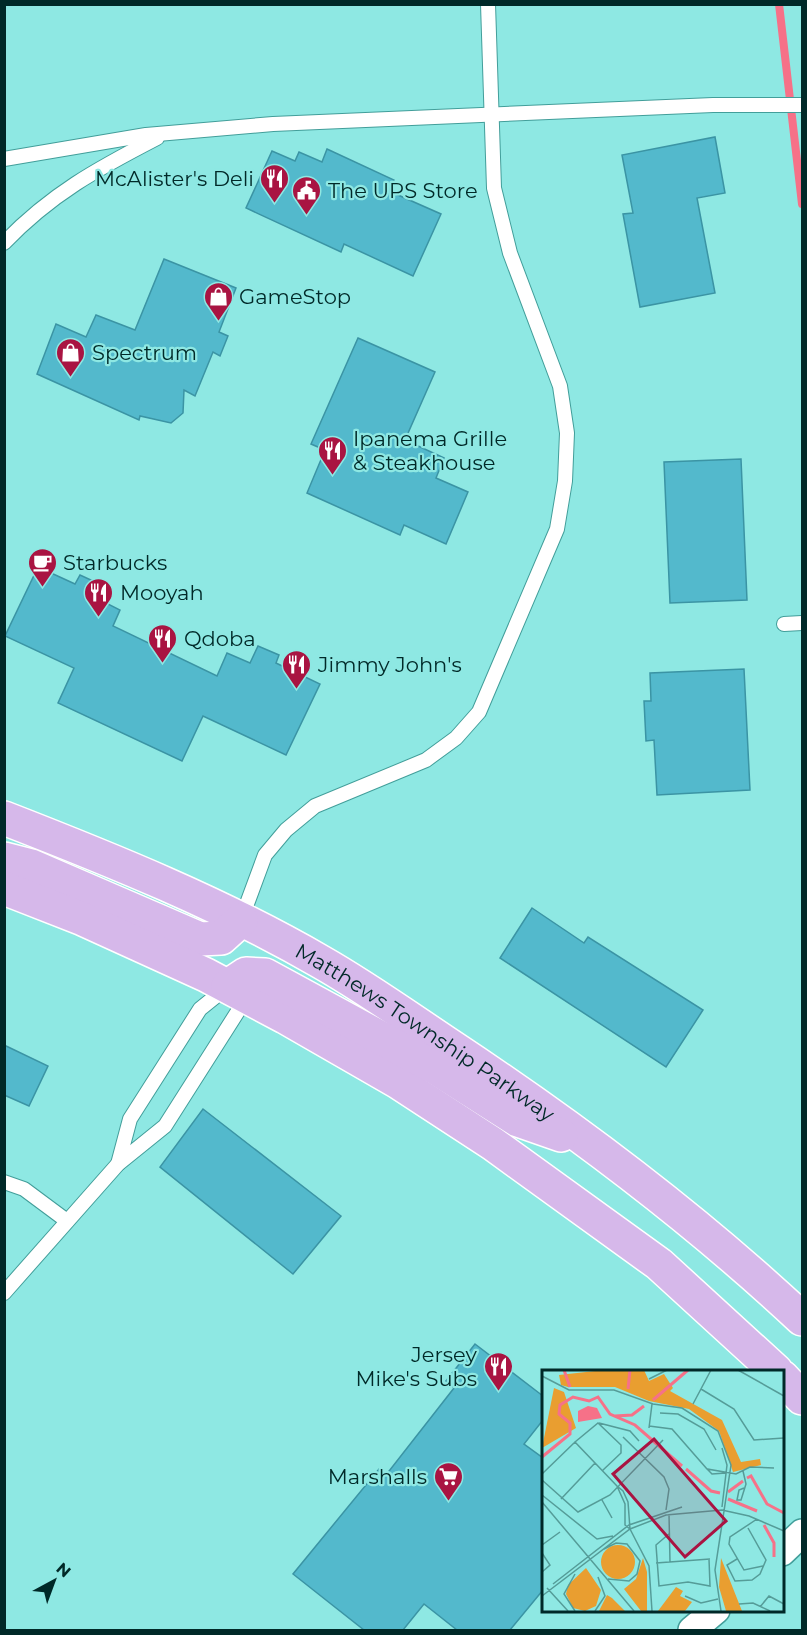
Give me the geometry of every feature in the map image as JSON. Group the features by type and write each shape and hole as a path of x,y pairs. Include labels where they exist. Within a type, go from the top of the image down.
{"main road":[{"name":"Matthews Township Parkway","path":"4,819 110,859 241,920 322,962 524,1095 705,1232 802,1319"},
{"path":"4,859 31,866 200,939 221,938 241,920"},
{"path":"4,888 83,919 238,991 399,1082 493,1144 659,1264 775,1370"},
{"path":"238,991 246,974 265,975 436,1068 518,1120 591,1146"},
{"path":"783,1378 802,1398"}],"street":[{"path":"783,1551 802,1533"},
{"path":"692,1630 715,1611"}],"lane":[{"path":"241,920 264,855 286,830 315,806 426,760 456,738 479,712 557,529 565,482 567,434 560,386 510,253 494,188 488,4"},
{"path":"4,159 166,134 273,124 713,105 802,105"},
{"path":"4,243 24,223 62,192 99,168 166,134"},
{"path":"784,624 802,623"},
{"path":"118,1164 130,1119 200,1009 238,991"},
{"path":"4,1293 118,1164 165,1126 238,991"},
{"path":"4,1182 24,1189 67,1221"}],"building":[{"path":"715,137 725,193 697,198 715,293 640,307 623,214 633,213 622,155"},
{"path":"327,149 394,180 389,191 441,214 413,276 344,244 341,252 246,208 272,151 295,161 299,152 322,162"},
{"path":"164,259 236,288 219,332 228,336 220,356 213,352 195,396 184,390 183,413 171,423 140,416 139,420 37,374 56,324 86,337 96,315 135,330"},
{"path":"358,338 435,372 405,440 444,458 436,478 468,492 446,544 404,525 400,535 307,493 325,450 311,444"},
{"path":"741,459 747,600 670,603 664,462"},
{"path":"38,567 75,584 80,575 102,585 96,598 120,610 113,626 217,676 227,653 250,663 258,646 279,655 276,663 320,684 286,755 203,716 182,761 58,703 74,668 5,636"},
{"path":"744,669 750,790 657,795 654,740 646,741 644,701 651,701 650,673"},
{"path":"532,908 584,943 588,937 703,1010 666,1067 500,958"},
{"path":"4,1045 48,1066 29,1106 4,1095"},
{"path":"203,1109 341,1216 293,1274 160,1167"},
{"name":"Marshalls","path":"475,1344 542,1395 542,1421 524,1444 542,1457 542,1591 510,1630 457,1630 424,1604 403,1630 364,1630 293,1574 379,1469 386,1475 454,1388 446,1381"}],"waterway":[{"path":"779,4 802,204"}],"place":[{"name":"McAlister's Deli","path":"275,204"},
{"name":"The UPS Store","path":"307,216"},
{"name":"GameStop","path":"218,322"},
{"name":"Spectrum","path":"71,378"},
{"name":"Ipanema Grille & Steakhouse","path":"332,476"},
{"name":"Starbucks","path":"42,588"},
{"name":"Mooyah","path":"99,618"},
{"name":"Qdoba","path":"163,664"},
{"name":"Jimmy John's","path":"297,690"},
{"name":"Jersey Mike's Subs","path":"498,1392"},
{"name":"Marshalls","path":"448,1502"}]}
